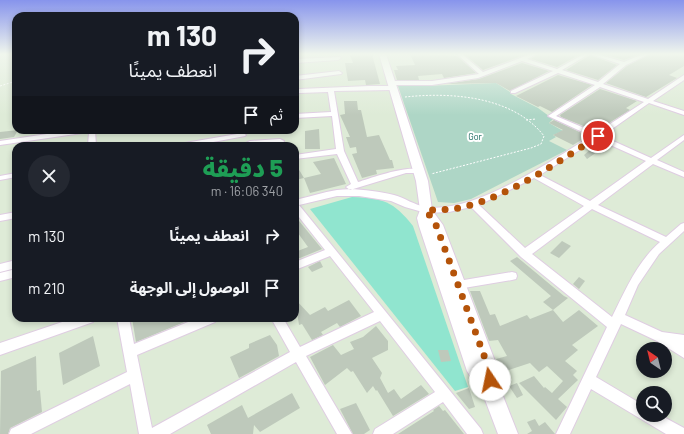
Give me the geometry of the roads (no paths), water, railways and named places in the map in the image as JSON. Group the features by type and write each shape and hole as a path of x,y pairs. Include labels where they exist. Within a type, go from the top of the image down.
{"main road":[{"path":"389,74 418,171 426,210 436,225 489,369 491,391"},
{"path":"426,210 424,218 426,226 476,371 491,391 508,434"}],"street":[{"path":"299,77 319,74"},
{"path":"338,74 331,90 334,114 340,150 356,186"},
{"path":"351,74 393,86 432,83 483,75"},
{"path":"513,92 552,74"},
{"path":"564,74 684,112"},
{"path":"612,74 599,85 551,116 684,175"},
{"path":"338,193 368,193 385,196 420,210 449,209 473,204 534,175 598,136 684,77"},
{"path":"299,91 331,90"},
{"path":"299,116 334,114"},
{"path":"0,143 61,134"},
{"path":"197,142 232,134"},
{"path":"243,134 249,142"},
{"path":"525,254 684,137"},
{"path":"270,142 280,141"},
{"path":"299,157 340,150"},
{"path":"299,202 338,193 406,171 418,171"},
{"path":"534,175 590,205 666,241"},
{"path":"0,178 12,176"},
{"path":"473,204 525,254 616,322 661,337 684,341"},
{"path":"299,211 476,434"},
{"path":"0,218 12,216"},
{"path":"563,434 634,282 666,241 684,226"},
{"path":"299,264 332,251"},
{"path":"0,268 12,265"},
{"path":"0,277 12,274"},
{"path":"458,285 512,276"},
{"path":"156,434 298,354 382,314"},
{"path":"0,350 79,322"},
{"path":"123,322 146,434"},
{"path":"130,352 201,322"},
{"path":"279,322 345,434"},
{"path":"661,337 677,350 684,352"},
{"path":"16,434 134,374"},
{"path":"589,380 636,409"},
{"path":"380,434 444,394"},
{"path":"659,422 680,434"}],"park label":[{"name":"Gor","path":"475,137"}]}
